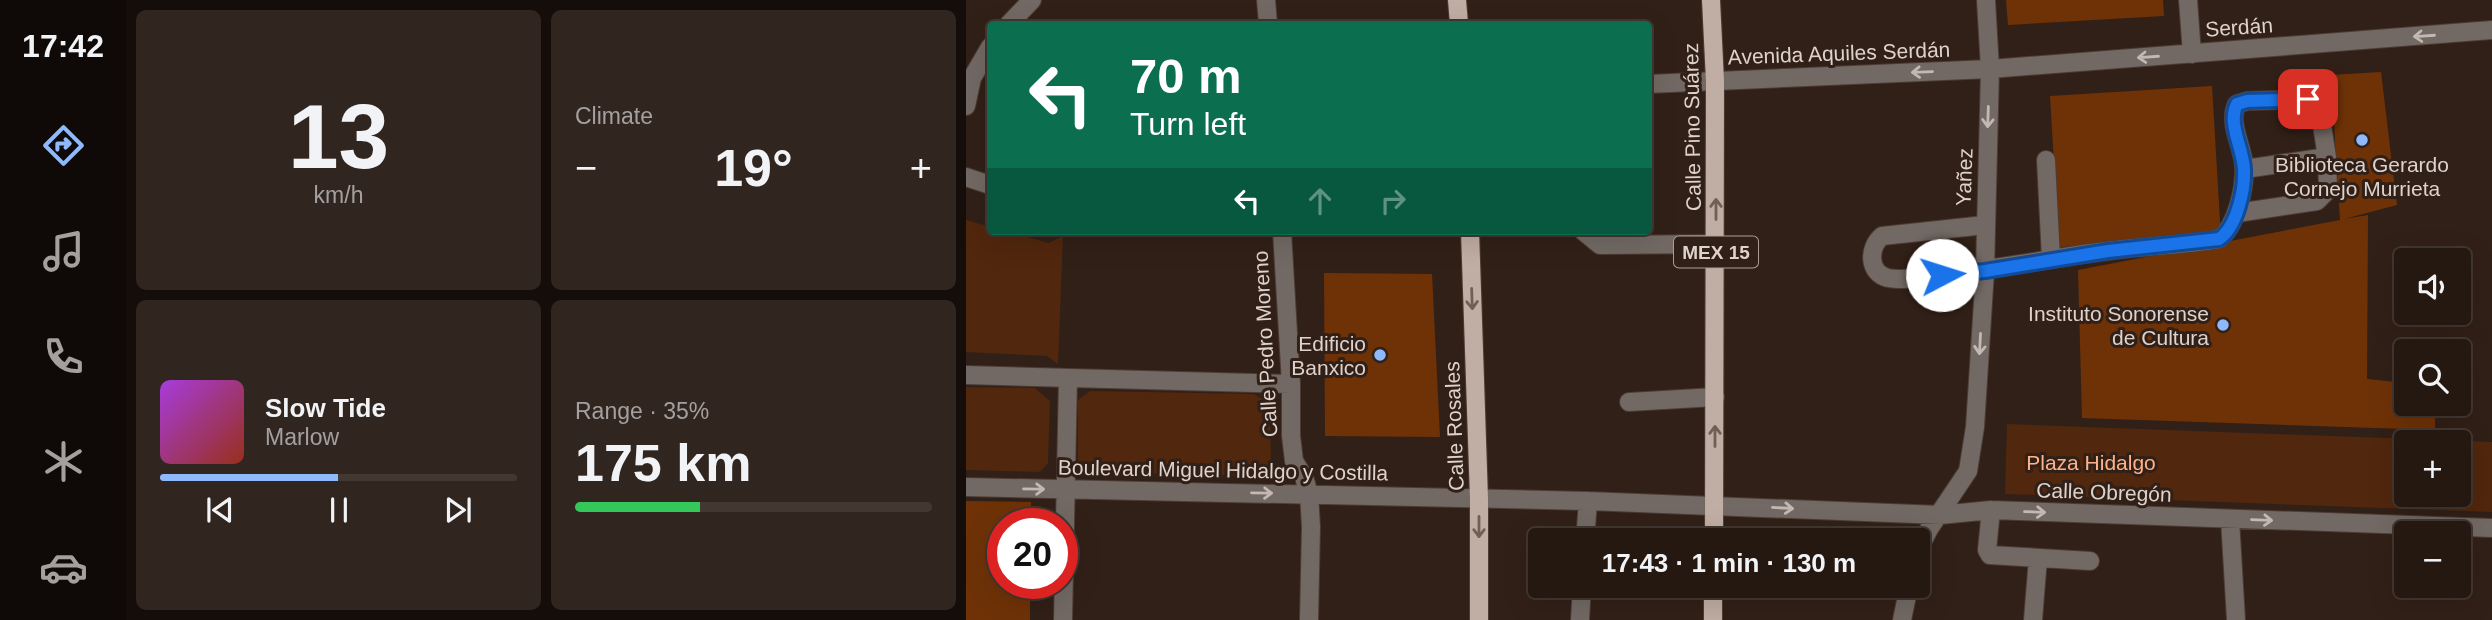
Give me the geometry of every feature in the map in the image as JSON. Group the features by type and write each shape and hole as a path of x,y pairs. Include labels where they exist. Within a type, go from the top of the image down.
{"main road":[{"path":"1457,0 1459,21"},
{"name":"Calle Pino Suárez","path":"1711,0 1715,81 1715,505"},
{"name":"Calle Rosales","path":"1470,235 1479,499 1479,620"},
{"name":"MEX 15","path":"1714,528 1715,505"},
{"path":"1713,598 1713,620"}],"street":[{"path":"1012,21 1032,0"},
{"path":"1266,0 1268,21"},
{"name":"Yañez","path":"1930,528 1968,471 1975,427 1985,271 1990,69 1986,0"},
{"path":"2188,0 2192,54"},
{"name":"Serdán","path":"1990,69 2492,30"},
{"path":"966,106 972,78 987,52"},
{"name":"Avenida Aquiles Serdán","path":"1652,84 1990,69"},
{"path":"1985,225 1882,236 1872,249 1874,267 1879,274 1899,279 1985,271 2108,251 2219,239 2225,235 2237,213 2245,169 2233,115 2237,104 2247,101 2314,101 2320,113 2327,156 2328,190 2317,201 2237,213"},
{"path":"2245,169 2327,156"},
{"path":"2046,160 2051,259"},
{"path":"966,177 987,184"},
{"name":"Calle Pedro Moreno","path":"1282,235 1291,384 1291,436 1294,461 1304,477 1309,494 1309,620"},
{"path":"1588,235 1600,245 1716,244"},
{"path":"966,375 1291,384"},
{"path":"1063,620 1068,378"},
{"path":"1629,402 1715,397"},
{"name":"Boulevard Miguel Hidalgo y Costilla","path":"966,487 1588,501"},
{"path":"1586,528 1588,501"},
{"name":"Calle Obregón","path":"1588,501 1940,515 1992,510 2492,528"},
{"path":"1992,510 1987,550 1990,555 2090,561"},
{"path":"2230,519 2236,620"},
{"path":"2033,620 2038,558"},
{"path":"1580,620 1581,598"},
{"path":"1902,620 1907,598"}],"green space":[{"path":"966,220 987,226 987,235 1020,235 1049,243 1063,236 1058,364 1047,356 966,352"},
{"path":"966,387 1035,388 1050,401 1048,463 1040,472 966,470"},
{"path":"1090,391 1254,394 1270,404 1271,463 1254,476 1087,472 1078,463 1078,400"},
{"name":"Plaza Hidalgo","path":"2007,424 2394,438 2394,507 2471,507 2471,441 2492,442 2492,512 2005,494"}],"building":[{"path":"2006,0 2163,0 2164,16 2008,25"},
{"name":"Instituto Sonorense de Cultura","path":"2381,72 2397,205 2344,219 2368,215 2367,379 2394,382 2394,416 2435,416 2435,430 2082,418 2078,270 2340,220 2331,75"},
{"path":"2212,86 2221,238 2059,247 2050,96"},
{"name":"Edificio Banxico","path":"1324,273 1432,274 1440,437 1325,436"},
{"path":"966,501 1031,502 1031,508 987,508 987,599 1030,599 1030,620 966,620"}],"place":[{"name":"Biblioteca Gerardo Cornejo Murrieta","path":"2362,140"},
{"name":"Instituto Sonorense de Cultura","path":"2223,325"},
{"name":"Edificio Banxico","path":"1380,355"}],"route":[{"path":"1942,275 1985,271 2108,251 2219,239 2225,235 2237,213 2245,169 2233,115 2234,108 2247,101 2308,99"}]}
